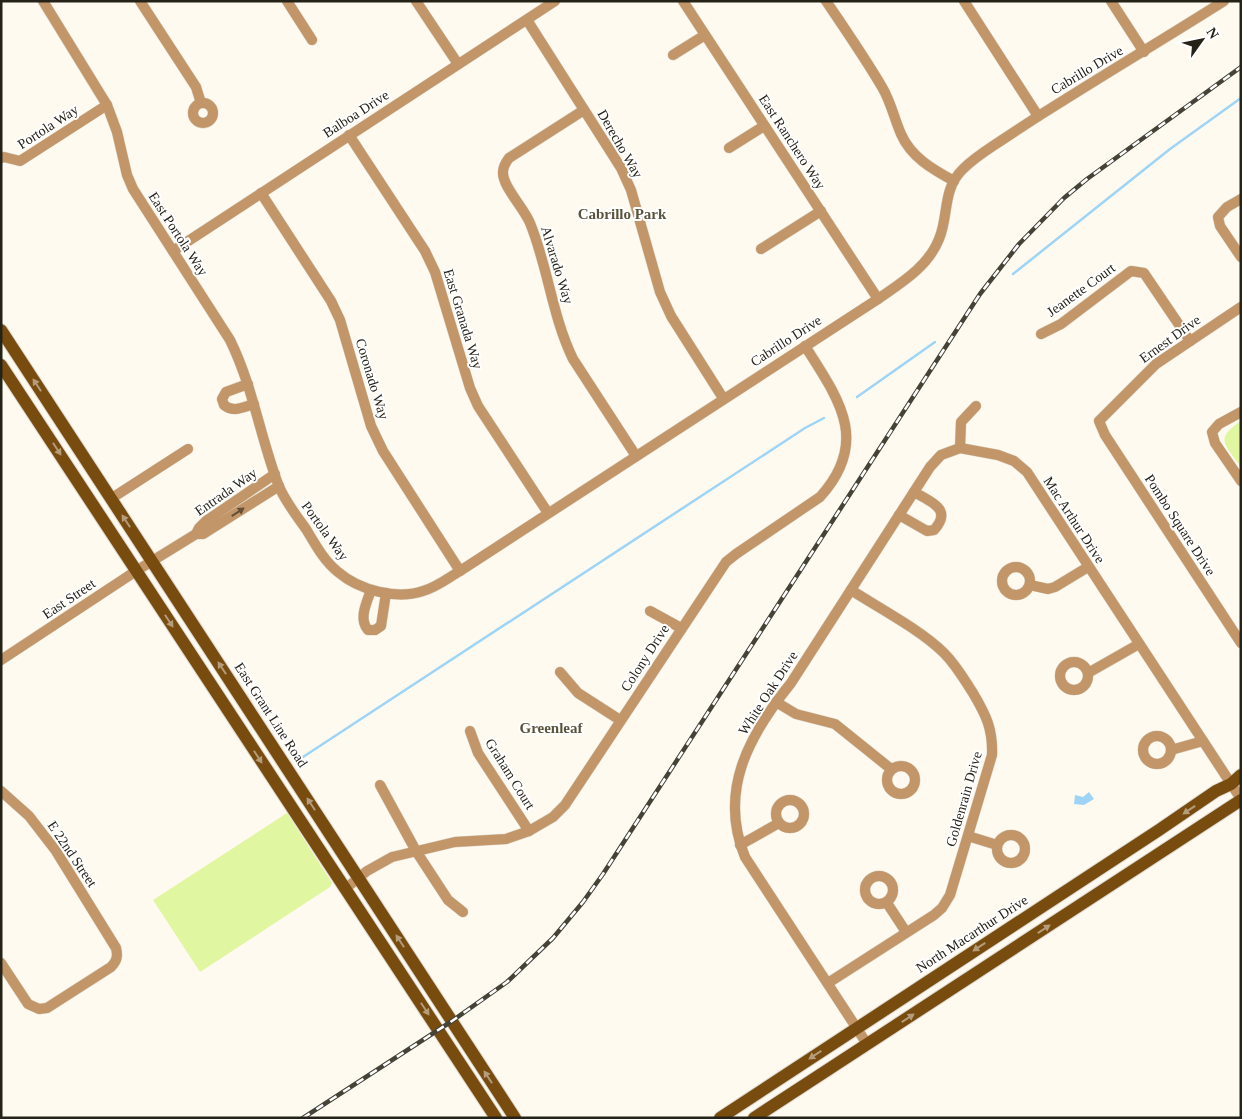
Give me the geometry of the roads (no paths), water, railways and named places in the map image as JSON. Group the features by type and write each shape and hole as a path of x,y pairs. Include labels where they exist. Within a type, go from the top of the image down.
{"main road":[{"name":"East Grant Line Road","path":"1,330 515,1118"},
{"path":"1,365 496,1118"},
{"name":"North Macarthur Drive","path":"720,1118 1216,791 1236,780"},
{"path":"754,1118 1241,800"}],"street":[{"name":"East Portola Way","path":"44,1 107,105 117,132 130,182 230,340 242,364 279,486"},
{"path":"140,1 196,87 200,103"},
{"path":"286,1 312,40"},
{"path":"416,1 458,64"},
{"name":"Balboa Drive","path":"173,251 555,1"},
{"name":"East Ranchero Way","path":"683,1 878,299"},
{"path":"826,1 883,88 906,144 916,156 932,169 954,181"},
{"path":"964,1 1038,116"},
{"path":"1111,1 1144,52"},
{"name":"Cabrillo Drive","path":"386,593 406,595 422,592 436,586 878,299 910,276 925,262 940,237 946,199 954,181 962,170 978,156 1038,116 1224,1"},
{"name":"Derecho Way","path":"526,20 621,168 631,190 660,292 671,316 723,398"},
{"path":"673,55 705,35"},
{"name":"Portola Way","path":"1,158 20,161 107,105"},
{"name":"Alvarado Way","path":"584,110 509,158 503,172 505,181 529,220 565,342 573,359 636,456"},
{"path":"729,148 764,126"},
{"name":"East Granada Way","path":"349,135 426,251 435,272 470,388 478,406 548,513"},
{"name":"Coronado Way","path":"262,192 332,301 340,320 371,426 382,451 460,571"},
{"path":"1241,199 1227,207 1218,217 1220,226 1241,257"},
{"path":"761,249 821,211"},
{"name":"Jeanette Court","path":"1042,334 1061,324 1131,271 1144,273 1190,341"},
{"name":"Ernest Drive","path":"1099,421 1156,364 1241,307"},
{"name":"Colony Drive","path":"345,889 358,877 392,857 455,842 506,839 529,831 553,817 565,805 726,562 820,497 840,468 845,450 846,433 843,413 833,391 805,346"},
{"path":"248,384 226,392 222,398 224,406 229,410 234,410 254,404"},
{"path":"960,448 961,422 976,406"},
{"path":"1241,412 1220,424 1212,432 1215,443 1241,482"},
{"name":"Pombo Square Drive","path":"1099,421 1105,435 1241,643"},
{"name":"White Oak Drive","path":"867,1044 745,857 740,845 734,818 735,793 740,769 748,748 776,702 791,683 930,466 940,455 960,448"},
{"name":"Mac Arthur Drive","path":"960,448 998,455 1014,461 1027,472 1203,741 1236,780 1241,800"},
{"path":"112,498 188,449"},
{"name":"Entrada Way","path":"152,562 196,534 206,521 275,474"},
{"name":"Portola Way","path":"279,486 322,555 337,572 352,582 371,590 386,593"},
{"name":"Entrada Way","path":"196,534 203,534 279,486"},
{"path":"899,515 927,531 934,530 941,523 941,511 936,505 914,492"},
{"name":"East Street","path":"1,660 152,562"},
{"path":"1030,585 1048,589 1055,587 1088,567"},
{"path":"371,590 363,619 364,625 368,630 375,630 381,626 386,593"},
{"name":"Goldenrain Drive","path":"828,983 942,908 950,895 992,755 991,732 983,709 959,670 942,651 923,636 851,590"},
{"path":"650,611 681,628"},
{"path":"1088,673 1139,644"},
{"path":"560,672 578,693 620,720"},
{"path":"776,702 796,714 835,724 891,769"},
{"name":"Graham Court","path":"470,731 478,753 529,831"},
{"path":"1171,750 1203,741"},
{"path":"380,785 416,851 448,900 463,912"},
{"name":"E 22nd Street","path":"1,791 29,816 56,852 111,939 118,955 116,962 111,967 47,1008 39,1009 28,1004 1,963"},
{"path":"740,845 779,823"},
{"path":"968,836 997,845"},
{"path":"887,902 906,932"}],"water":[{"path":"1089,792 1094,799 1084,805 1074,804 1075,795 1083,797"}],"waterway":[{"path":"1013,274 1170,149 1241,98"},
{"path":"857,397 935,342"},
{"path":"303,757 805,428 824,418"}],"railway":[{"path":"303,1118 452,1021 507,982 553,938 603,874 980,294 1019,244 1064,198 1087,179 1241,67"}],"district":[{"name":"Cabrillo Park","path":"622,214"},
{"name":"Greenleaf","path":"551,728"}]}
